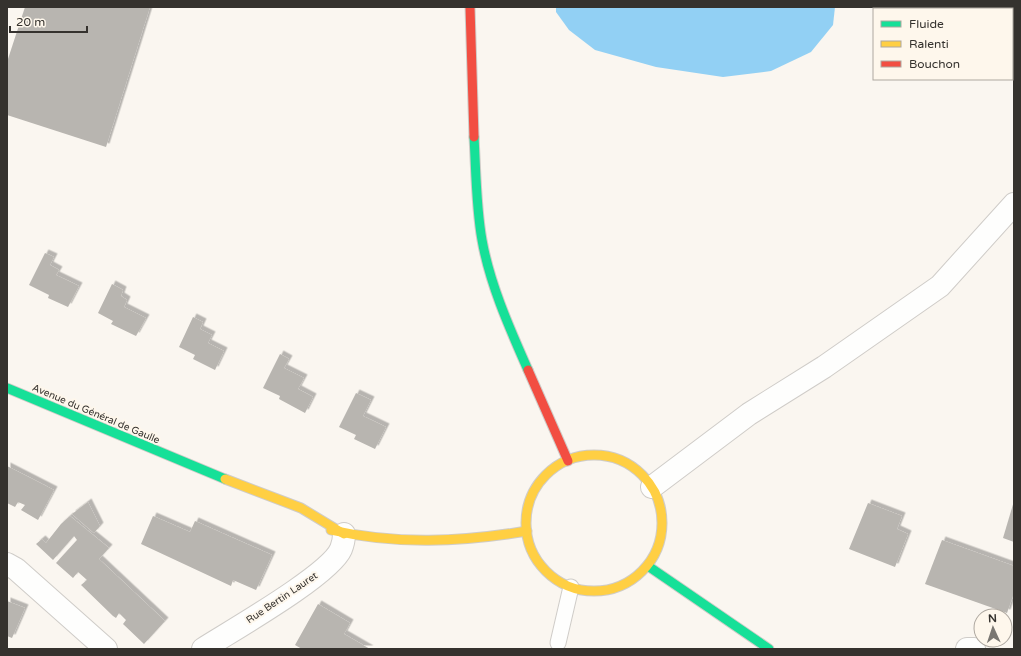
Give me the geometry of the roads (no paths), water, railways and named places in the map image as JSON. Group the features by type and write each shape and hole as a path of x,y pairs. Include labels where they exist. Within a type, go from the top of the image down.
{"main road":[{"path":"470,7 476,184 482,240 496,291 518,347 568,461"},
{"name":"Avenue du Général de Gaulle","path":"7,388 177,460 301,508 344,534"},
{"path":"586,456 605,456 623,462 639,472 652,487 660,506 662,527 658,548 648,566 635,578 621,586 605,590 588,591 571,587 558,581 546,571 536,559 530,546 527,531 527,514 531,497 540,482 553,470 568,461 586,456"},
{"name":"Avenue du Général de Gaulle","path":"177,460 267,505"},
{"name":"Avenue du Général de Gaulle","path":"308,524 344,534 399,542 461,539 527,531"},
{"path":"648,566 769,649"}],"street":[{"path":"652,487 749,414 824,367 940,286 1014,204"},
{"name":"Rue Bertin Lauret","path":"203,649 268,608 326,568 341,549 344,534"},
{"path":"7,564 22,574 106,649"},
{"path":"968,649 974,649"}],"lane":[{"path":"558,643 571,587"}],"water":[{"path":"556,7 835,7 833,25 811,52 771,71 723,77 656,67 595,50 569,30 556,12"}]}
